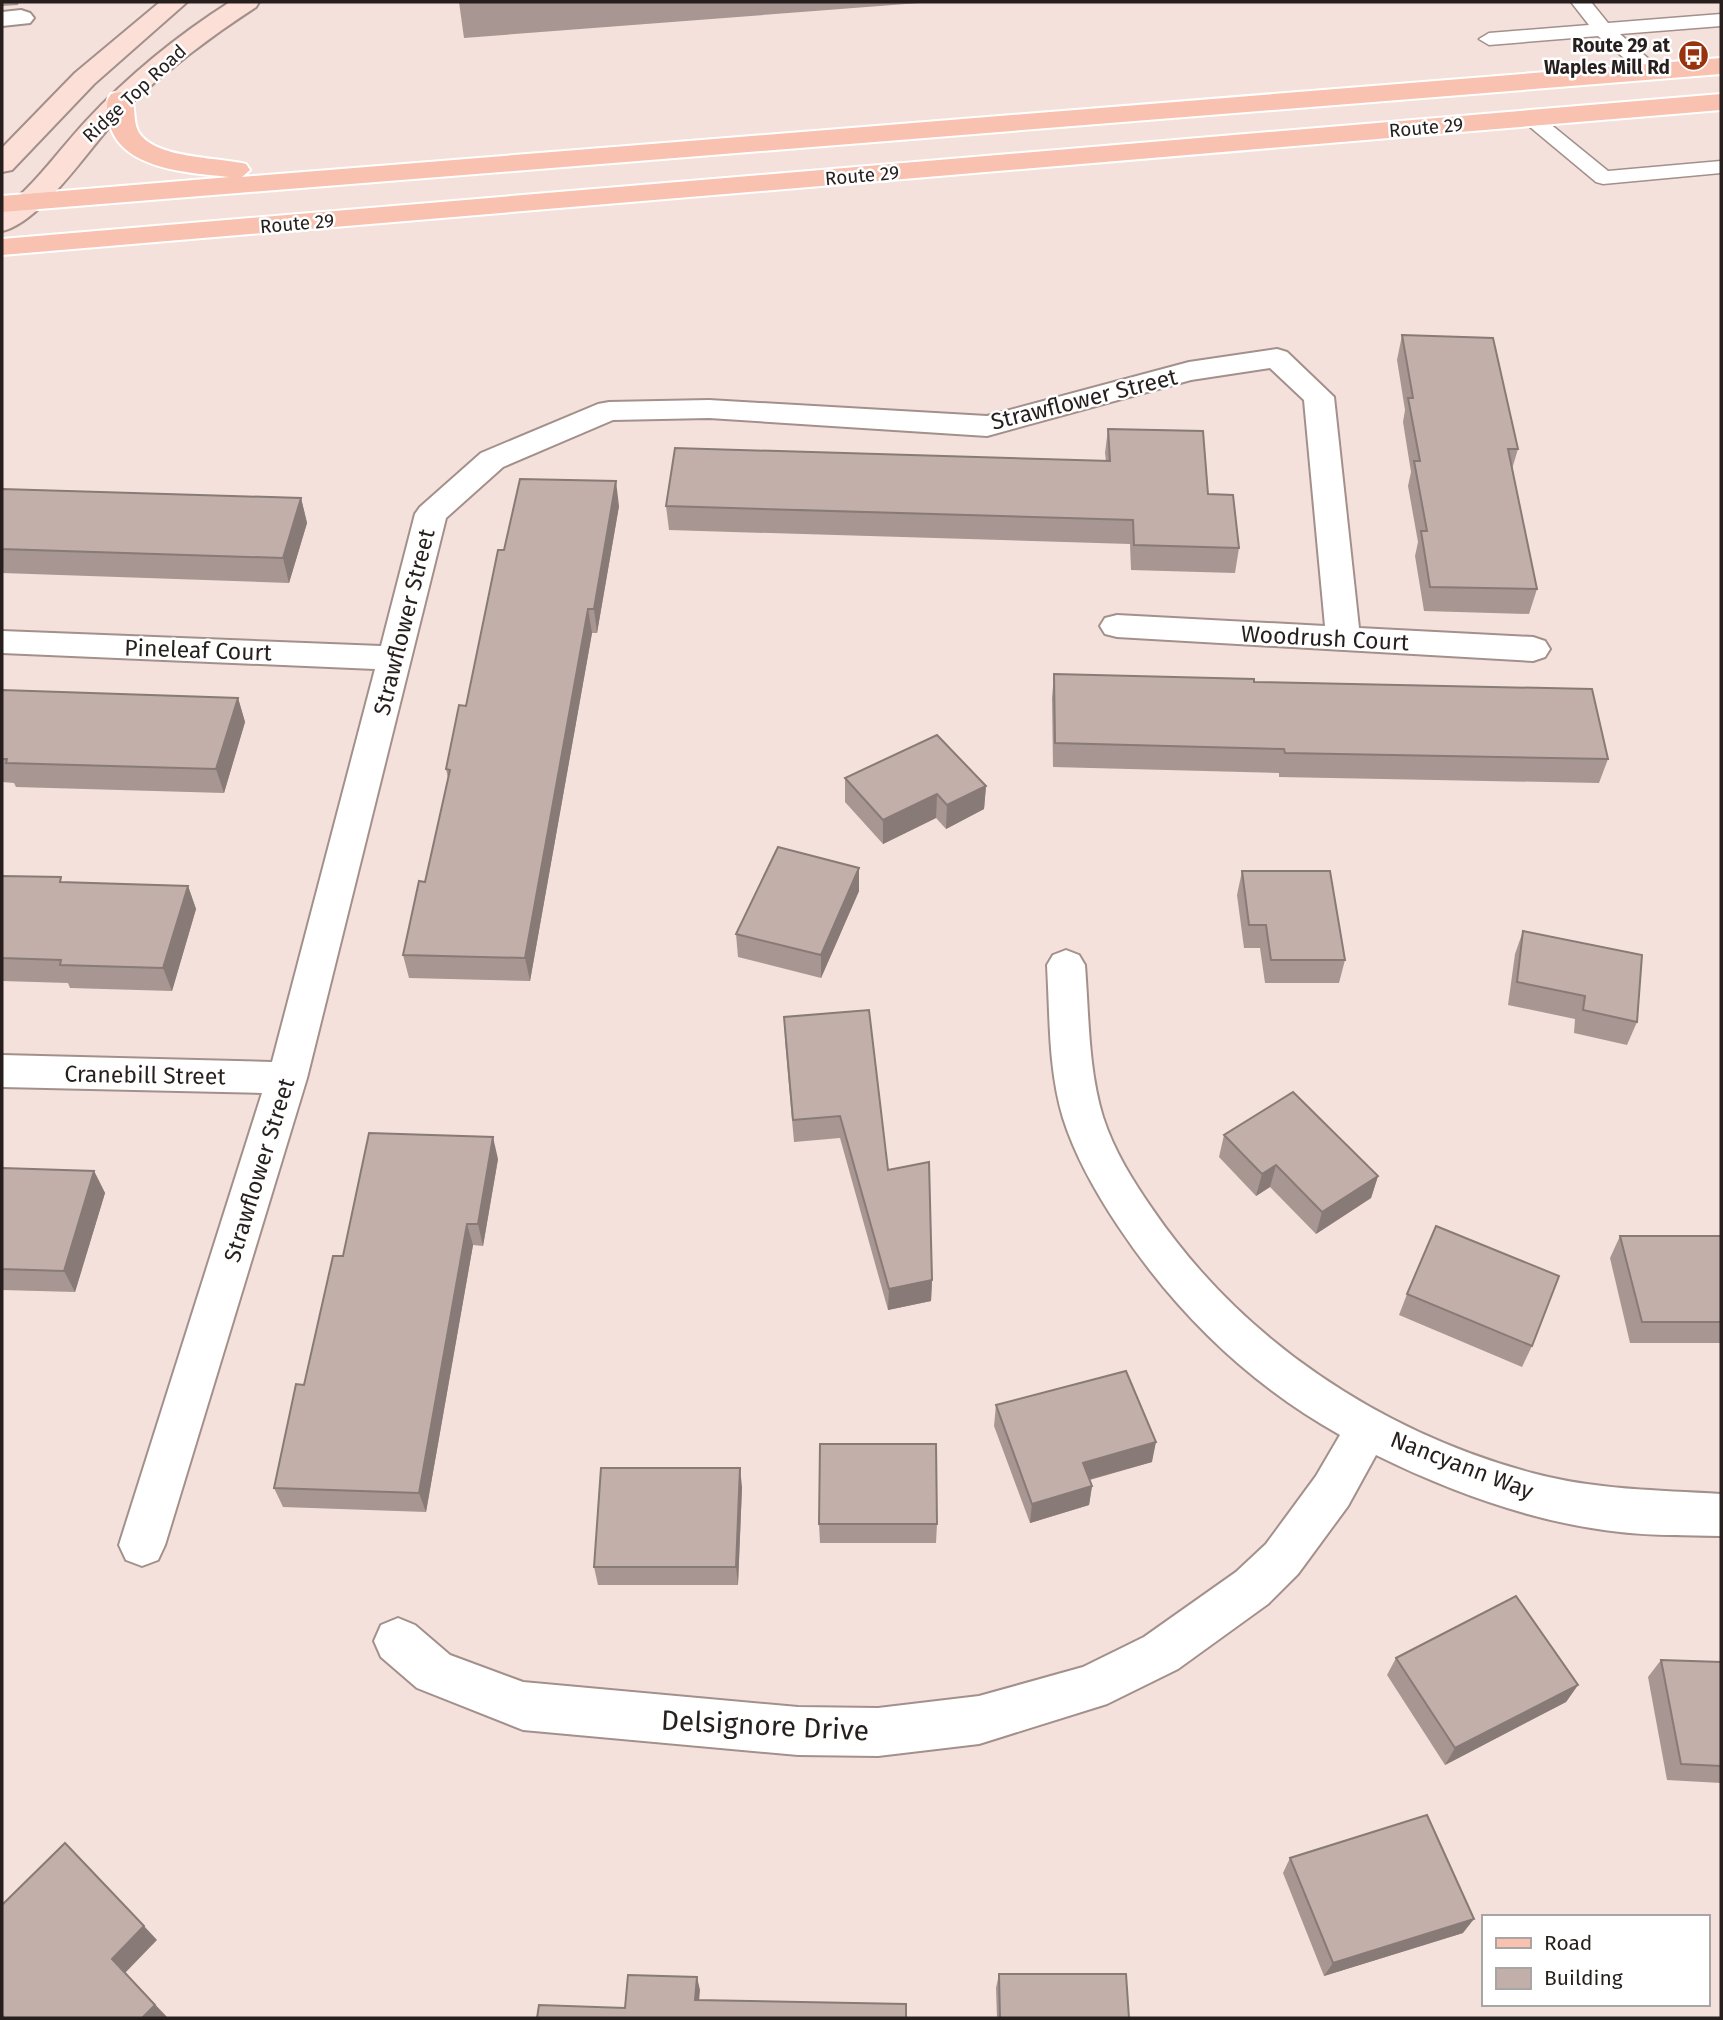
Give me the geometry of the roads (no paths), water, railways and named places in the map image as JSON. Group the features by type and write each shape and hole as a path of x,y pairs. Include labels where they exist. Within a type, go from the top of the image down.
{"main road":[{"name":"Route 29","path":"2,204 1721,66"},
{"path":"120,100 122,125 130,140 146,150 189,164 304,179"},
{"name":"Route 29","path":"2,247 1721,102"}],"street":[{"name":"Ridge Top Road","path":"2,164 87,77 175,2"},
{"name":"Ridge Top Road","path":"2,223 31,202 120,100 206,28 247,2"},
{"name":"Strawflower Street","path":"142,1545 287,1078 431,514 492,460 609,411 709,409 987,426 1189,371 1277,358 1319,397 1343,639"},
{"name":"Woodrush Court","path":"1117,626 1533,649"},
{"name":"Pineleaf Court","path":"2,642 395,658"},
{"name":"Nancyann Way","path":"1066,965 1076,1093 1103,1165 1158,1255 1218,1321 1270,1365 1343,1415 1422,1455 1539,1495 1606,1509 1721,1515"},
{"name":"Cranebill Street","path":"2,1071 287,1078"},
{"name":"Delsignore Drive","path":"398,1642 434,1672 523,1706 798,1731 878,1732 979,1720 1090,1688 1161,1653 1252,1588 1282,1559 1332,1491 1368,1427"}],"lane":[{"path":"1581,2 1602,29 1651,71"},
{"path":"1489,39 1721,20"},
{"path":"1531,118 1603,178 1721,167"}],"place":[{"name":"Route 29 at Waples Mill Rd","path":"1693,56"}]}
